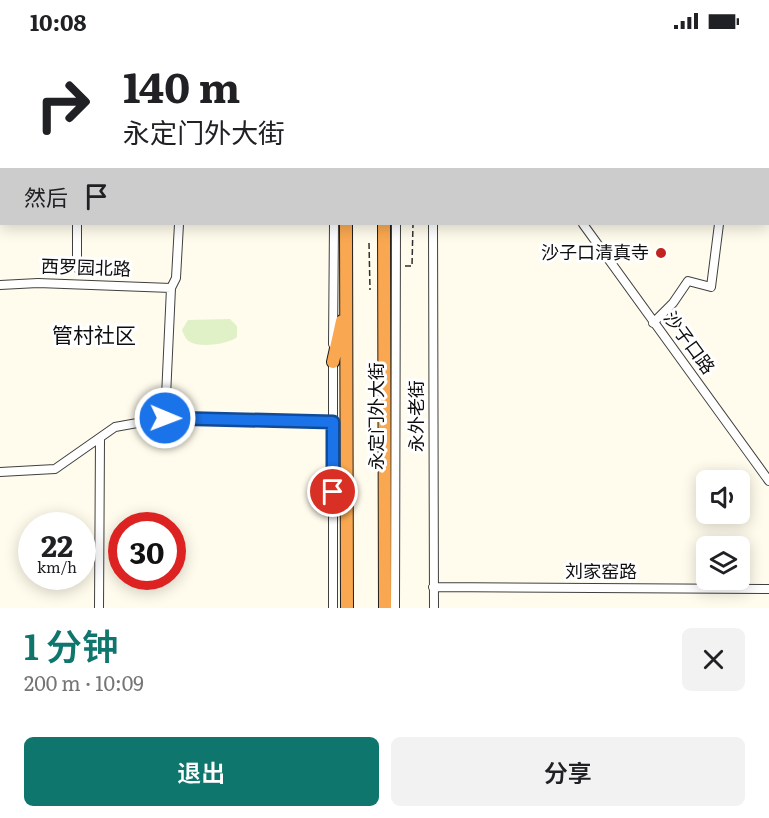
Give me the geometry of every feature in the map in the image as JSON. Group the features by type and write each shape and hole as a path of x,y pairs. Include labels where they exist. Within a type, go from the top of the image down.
{"highway":[{"name":"永定门外大街","path":"346,225 347,608"},
{"name":"永定门外大街","path":"384,225 385,608"},
{"path":"333,362 347,296"}],"street":[{"path":"76,268 77,225"},
{"path":"165,418 171,288 176,278 179,225"},
{"path":"333,608 334,225"},
{"name":"永定门外大街","path":"395,608 396,225"},
{"name":"永外老街","path":"433,225 434,608"},
{"name":"沙子口路","path":"584,225 769,481"},
{"path":"653,323 673,303 688,281 711,286 719,225"},
{"name":"西罗园北路","path":"0,285 38,283 171,288"},
{"path":"0,472 55,469 115,427 165,418 333,422"},
{"path":"99,608 100,439"},
{"name":"刘家窑路","path":"434,587 769,589"}],"path":[{"path":"412,225 412,266"},
{"path":"369,243 370,290"}],"green space":[{"path":"230,319 237,326 237,337 221,343 195,344 187,340 182,330 188,320"}],"place":[{"name":"沙子口清真寺","path":"661,253"}],"district":[{"name":"管村社区","path":"94,336"}],"route":[{"path":"165,418 333,422 333,492"}]}
